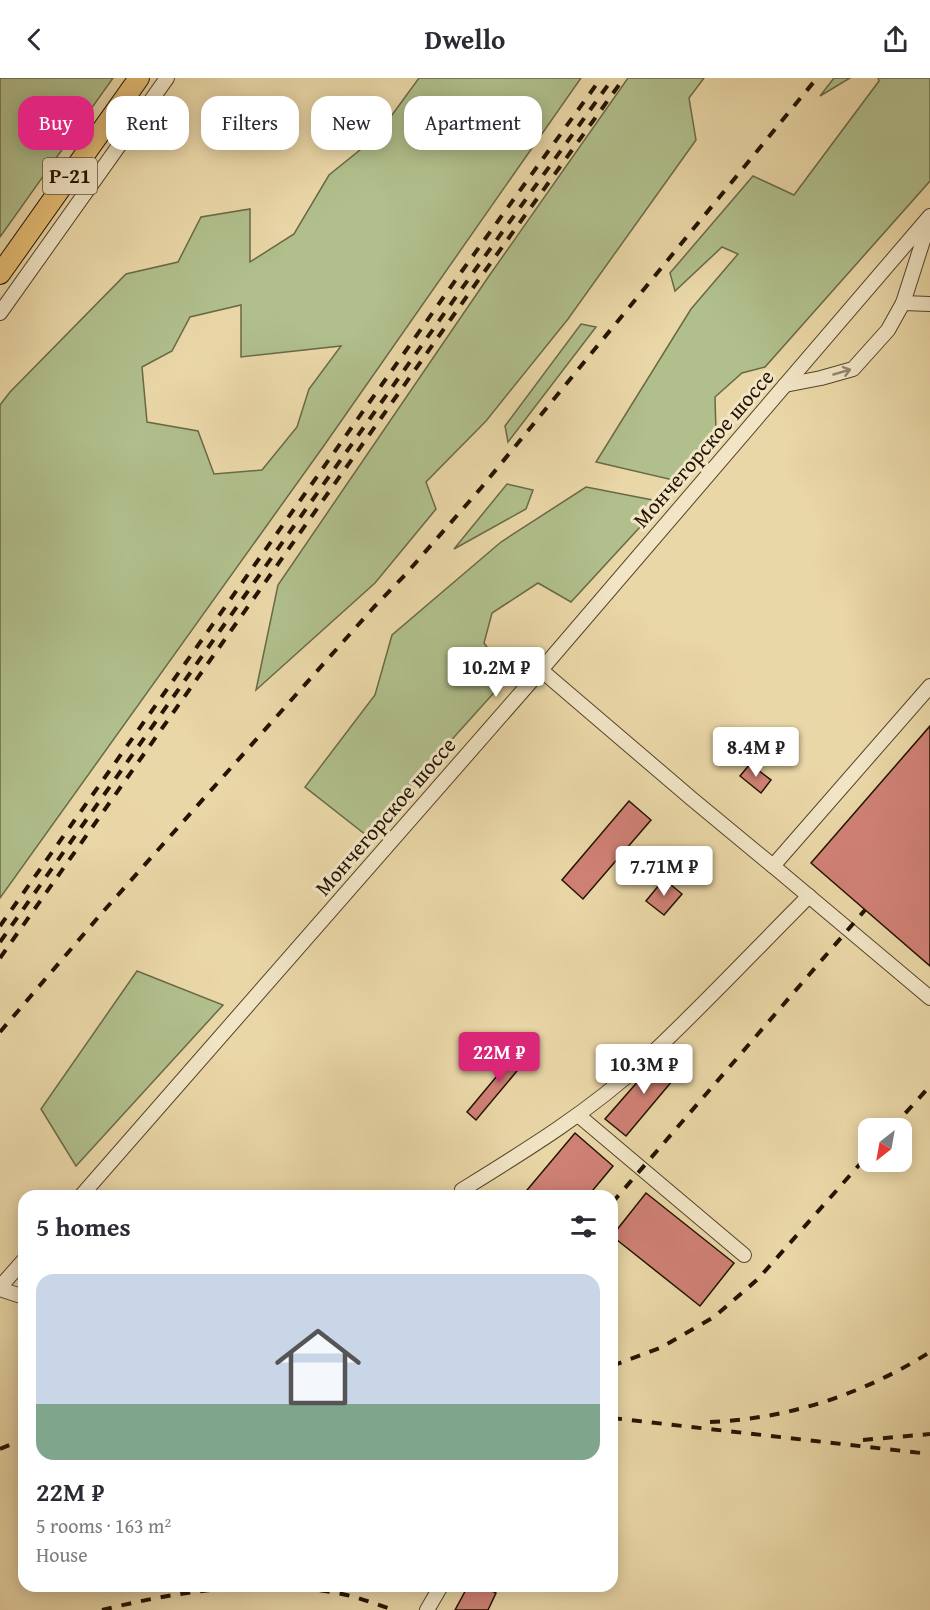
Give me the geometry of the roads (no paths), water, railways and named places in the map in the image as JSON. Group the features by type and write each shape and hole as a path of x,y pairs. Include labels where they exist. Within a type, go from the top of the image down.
{"highway":[{"name":"Р-21","path":"0,274 139,78"}],"street":[{"path":"0,313 166,78"},
{"path":"785,385 853,369 888,330 903,303 930,217"},
{"name":"Мончегорское шоссе","path":"86,1190 541,670 930,217"},
{"path":"903,303 930,304"},
{"path":"541,670 692,800 930,998"},
{"path":"773,866 930,686"},
{"path":"462,1190 578,1115 643,1062 809,896"},
{"path":"578,1115 744,1255"},
{"path":"18,1267 0,1288 18,1295"},
{"path":"427,1610 438,1592"}],"railway":[{"path":"0,926 462,271 601,78"},
{"path":"0,942 613,78"},
{"path":"0,958 477,282 624,78"},
{"path":"0,1032 101,914 481,488 817,78"},
{"path":"618,1196 865,910"},
{"path":"901,1118 930,1086"},
{"path":"618,1364 660,1348 714,1317 758,1279 858,1166"},
{"path":"710,1422 768,1416 825,1402 879,1380 930,1352"},
{"path":"618,1419 930,1454"},
{"path":"863,1440 930,1434"},
{"path":"0,1449 18,1442"},
{"path":"102,1610 160,1597 196,1592"},
{"path":"329,1592 344,1594 394,1610"}]}
